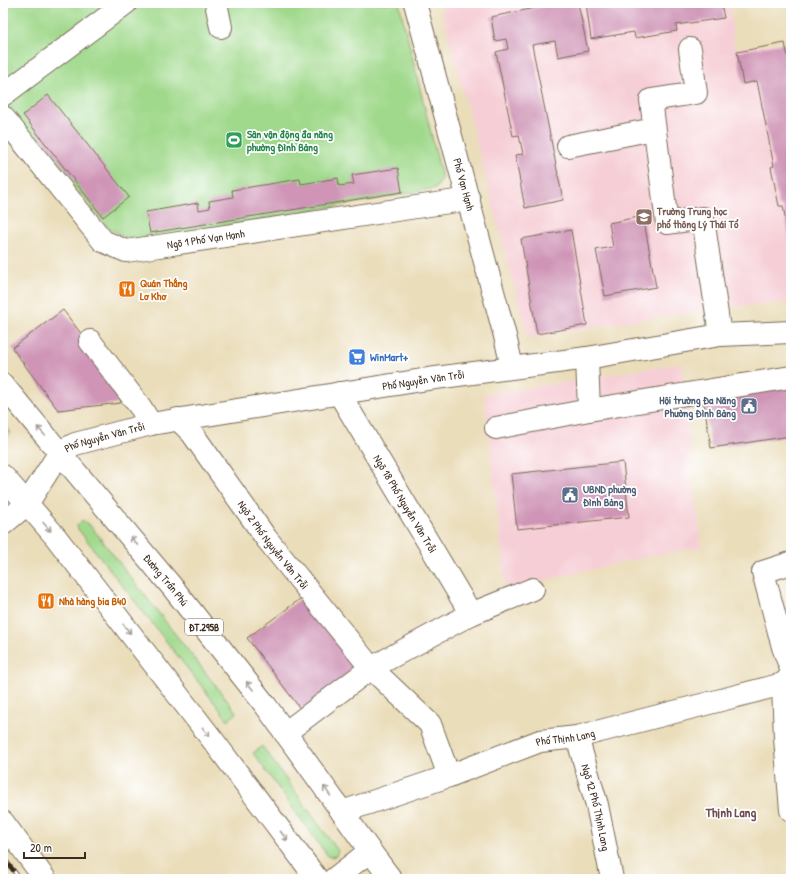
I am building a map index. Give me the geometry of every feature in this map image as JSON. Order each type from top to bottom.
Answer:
[{"type":"street","points":[[3,95],[126,3]]},
{"type":"street","points":[[216,3],[221,27]]},
{"type":"street","name":"Phố Vạn Hạnh","points":[[415,3],[505,336],[512,367]]},
{"type":"street","points":[[690,49],[696,93],[651,100],[654,129],[667,223],[703,218],[720,335]]},
{"type":"street","name":"Ngõ 1 Phố Vạn Hạnh","points":[[3,117],[103,241],[126,251],[468,199]]},
{"type":"street","points":[[568,146],[654,129]]},
{"type":"street","name":"Phố Nguyễn Văn Trỗi","points":[[60,452],[75,444],[151,424],[178,419],[512,367],[587,358],[720,335],[791,332]]},
{"type":"street","points":[[90,340],[141,408],[151,424]]},
{"type":"street","points":[[587,358],[589,410]]},
{"type":"street","points":[[496,428],[589,410],[791,377]]},
{"type":"street","name":"Đường Trần Phú","points":[[3,385],[173,588],[266,706],[391,879]]},
{"type":"street","name":"Ngõ 18 Phố Nguyễn Văn Trỗi","points":[[339,393],[471,614]]},
{"type":"street","name":"Ngõ 2 Phố Nguyễn Văn Trỗi","points":[[178,419],[192,433],[266,538],[371,668],[430,724],[449,776]]},
{"type":"street","points":[[3,524],[27,504],[60,452]]},
{"type":"street","points":[[3,476],[70,555],[215,743],[317,879]]},
{"type":"street","points":[[791,563],[763,572],[783,646],[788,677],[785,738],[791,810]]},
{"type":"street","points":[[285,733],[371,668],[471,614],[533,589]]},
{"type":"street","name":"Phố Thịnh Lang","points":[[342,812],[449,776],[540,741],[577,736],[788,677]]},
{"type":"street","name":"Ngõ 12 Phố Thịnh Lang","points":[[577,736],[597,805],[612,879]]},
{"type":"street","points":[[3,822],[44,879]]},
{"type":"street","points":[[334,879],[370,851]]},
{"type":"shaded area","name":"Trường Trung học phổ thông Lý Thái Tổ","points":[[440,3],[730,3],[734,48],[791,42],[791,302],[713,308],[528,338]]},
{"type":"shaded area","points":[[683,363],[691,464],[702,547],[650,556],[506,589],[484,395]]},
{"type":"green space","name":"Sân vận động đa năng phường Đình Bảng","points":[[3,3],[399,3],[442,178],[436,188],[141,241],[124,237],[108,227],[3,102]]},
{"type":"green space","points":[[3,423],[10,433],[6,438],[3,438]]},
{"type":"green space","points":[[83,521],[89,524],[237,713],[228,720],[78,529],[77,525]]},
{"type":"green space","points":[[262,746],[336,848],[338,851],[336,856],[330,857],[327,855],[253,753]]},
{"type":"building","points":[[560,3],[578,3],[588,51],[558,57],[555,41],[532,45],[563,200],[525,208],[515,155],[523,154],[519,135],[513,136],[496,52],[508,49],[506,39],[495,41],[491,17]]},
{"type":"building","points":[[586,3],[721,3],[724,18],[676,25],[677,31],[635,38],[634,32],[591,39]]},
{"type":"building","points":[[785,43],[791,73],[790,243],[783,206],[779,206],[771,167],[774,166],[757,81],[743,84],[737,52]]},
{"type":"building","points":[[48,95],[129,197],[103,217],[23,115]]},
{"type":"building","points":[[398,168],[402,192],[150,233],[146,212],[198,203],[199,210],[210,208],[209,201],[233,197],[232,190],[300,179],[301,184],[338,178],[339,186],[354,184],[352,175]]},
{"type":"building","points":[[643,216],[656,287],[605,296],[596,250],[613,247],[609,223]]},
{"type":"building","points":[[571,230],[587,325],[537,334],[521,239]]},
{"type":"building","points":[[63,310],[119,383],[121,403],[58,410],[12,348]]},
{"type":"building","points":[[791,384],[791,436],[711,448],[703,397]]},
{"type":"building","name":"UBND phường Đình Bảng","points":[[623,462],[629,517],[517,529],[511,474]]},
{"type":"building","points":[[307,594],[362,666],[302,711],[247,638]]},
{"type":"railway","points":[[3,857],[20,879]]},
{"type":"place","name":"Sân vận động đa năng phường Đình Bảng","points":[[234,140]]},
{"type":"place","name":"Trường Trung học phổ thông Lý Thái Tổ","points":[[644,217]]},
{"type":"place","name":"Quán Thắng Lơ Khơ","points":[[127,289]]},
{"type":"place","name":"WinMart+","points":[[357,357]]},
{"type":"place","name":"Hội trường Đa Năng Phường Đình Bảng","points":[[749,406]]},
{"type":"place","name":"UBND phường Đình Bảng","points":[[570,495]]},
{"type":"place","name":"Nhà hàng bia B40","points":[[46,601]]},
{"type":"district","name":"Thịnh Lang","points":[[731,812]]}]
